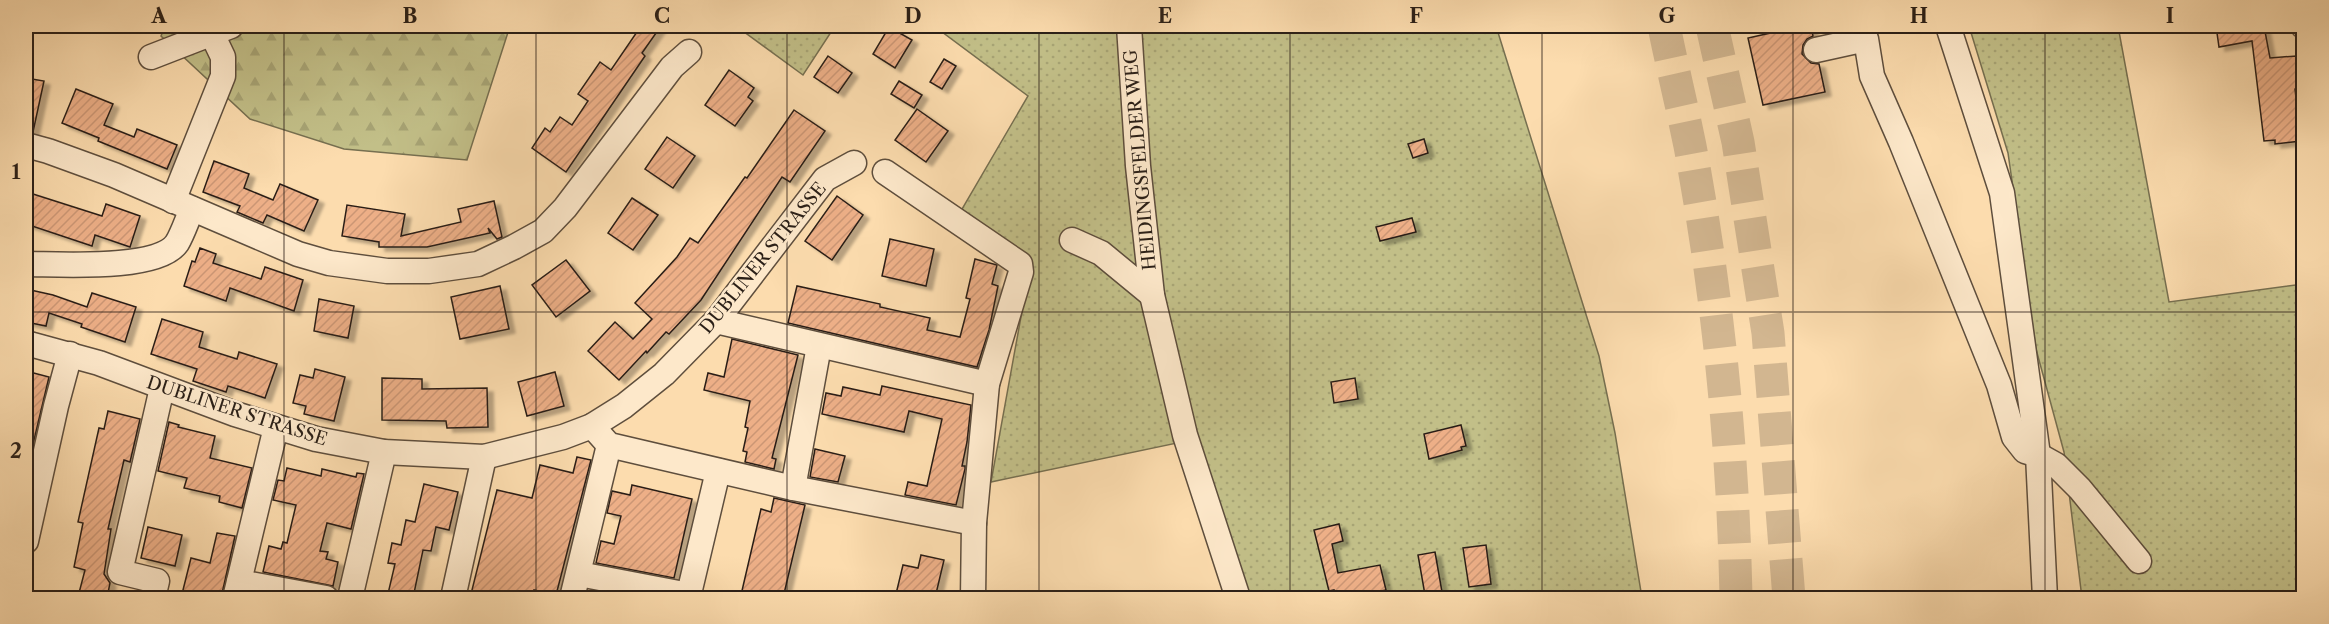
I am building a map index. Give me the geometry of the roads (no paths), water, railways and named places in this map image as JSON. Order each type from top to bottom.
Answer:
[{"type":"street","name":"HEIDINGSFELDER WEG","points":[[1129,26],[1138,166],[1152,295],[1185,435],[1238,598]]},
{"type":"street","points":[[1948,26],[2002,193],[2038,455],[2045,598]]},
{"type":"street","points":[[26,264],[103,265],[157,258],[176,244],[182,205],[223,76],[222,30],[151,57]]},
{"type":"street","points":[[1816,50],[1866,39],[1872,76],[2000,385],[2014,437],[2025,451],[2056,465],[2080,489],[2139,561]]},
{"type":"street","points":[[26,145],[114,175],[298,255],[329,263],[387,271],[429,272],[478,264],[543,231],[565,208],[672,67],[689,52]]},
{"type":"street","name":"DUBLINER STRASSE","points":[[26,344],[99,363],[276,428],[316,439],[384,452],[484,457],[536,445],[592,426],[624,406],[664,374],[716,321],[825,179],[854,163]]},
{"type":"street","points":[[885,172],[1020,264],[1021,272],[987,384],[974,524],[973,598]]},
{"type":"street","name":"HEIDINGSFELDER WEG","points":[[1072,240],[1101,254],[1152,295]]},
{"type":"street","points":[[716,321],[987,384]]},
{"type":"street","points":[[793,488],[819,346]]},
{"type":"street","points":[[26,541],[70,354]]},
{"type":"street","points":[[153,598],[158,581],[120,572],[162,388]]},
{"type":"street","points":[[592,426],[609,445],[793,488],[974,524]]},
{"type":"street","points":[[276,428],[237,590],[326,598]]},
{"type":"street","points":[[573,598],[609,445]]},
{"type":"street","points":[[350,598],[384,452]]},
{"type":"street","points":[[453,598],[484,457]]},
{"type":"street","points":[[579,574],[688,597],[718,471]]},
{"type":"tunnel","points":[[1664,26],[1690,146],[1709,258],[1728,428],[1736,598]]},
{"type":"tunnel","points":[[1712,26],[1738,142],[1768,333],[1789,598]]}]
